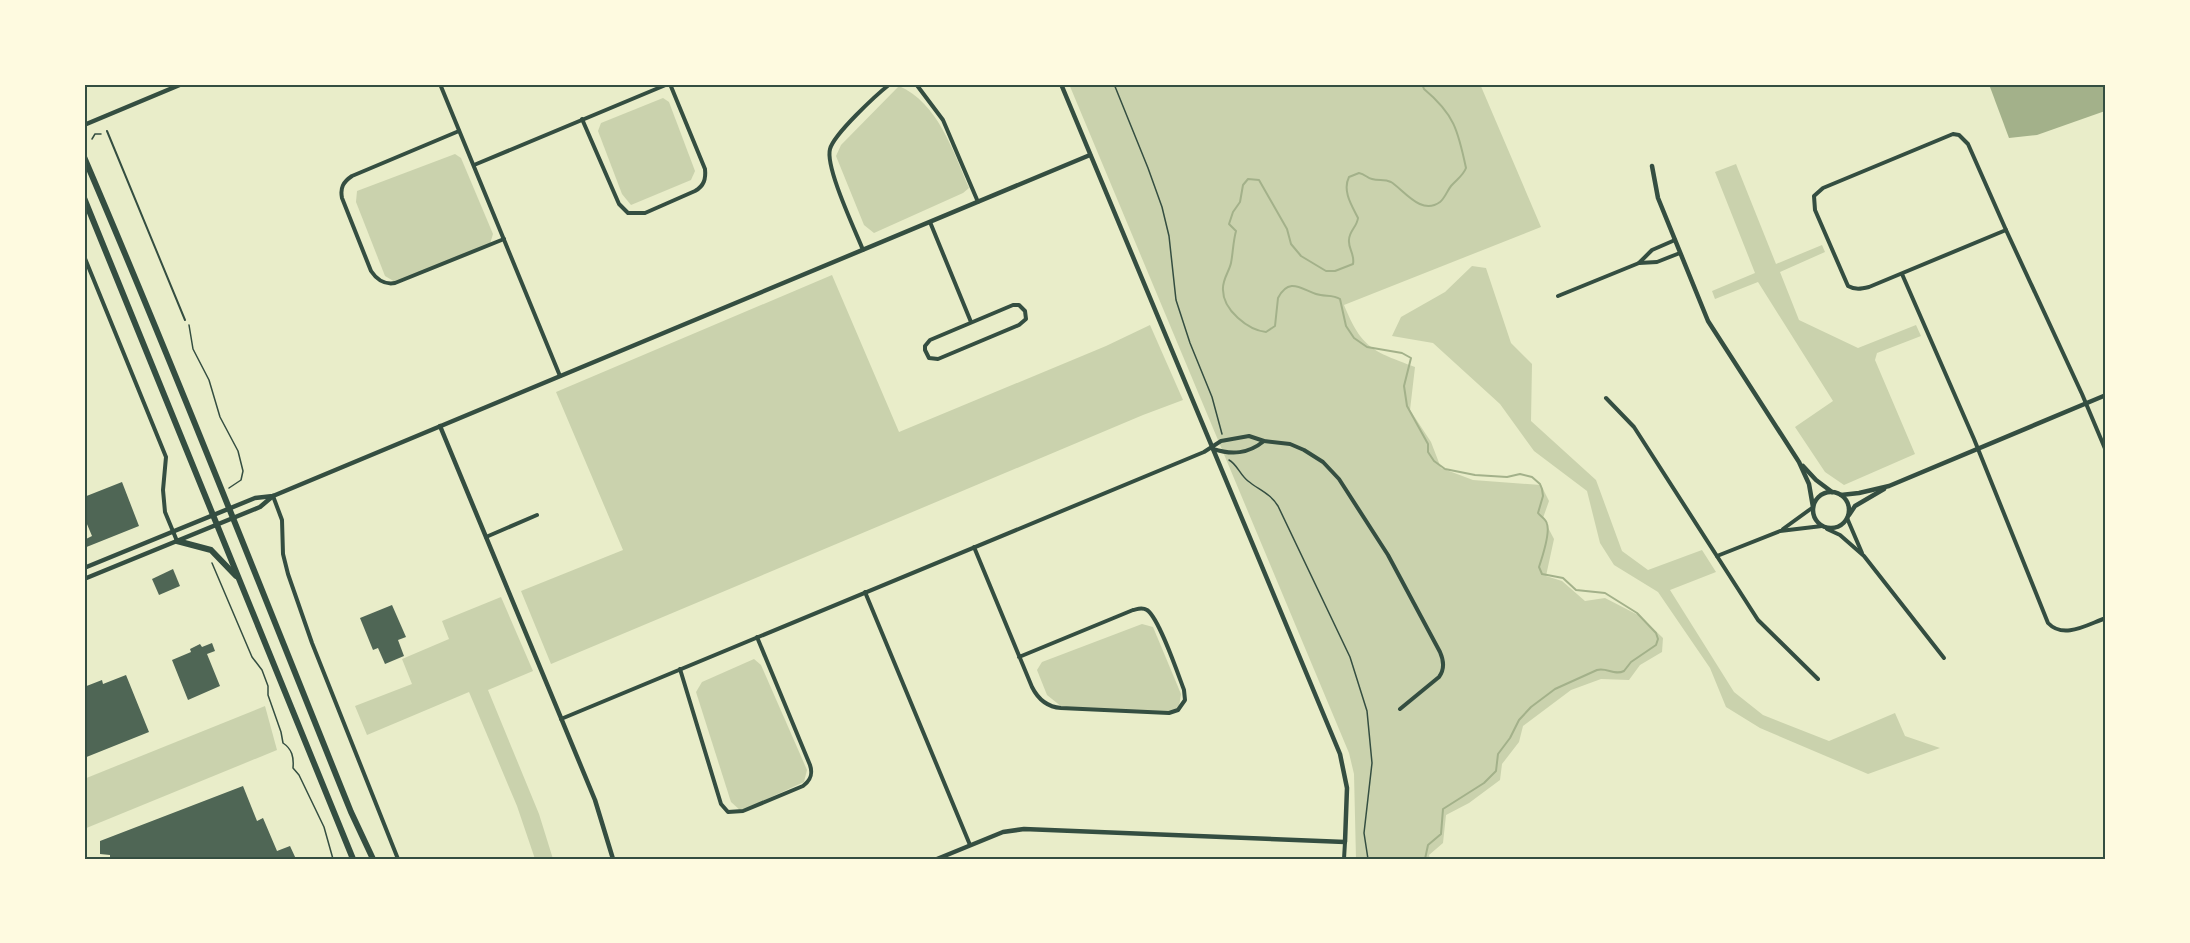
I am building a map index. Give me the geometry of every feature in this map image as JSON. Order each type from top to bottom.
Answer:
[{"type":"main road","points":[[84,157],[158,331],[351,812],[373,859]]},
{"type":"main road","points":[[84,198],[353,859]]},
{"type":"main road","points":[[177,541],[211,550],[240,580]]},
{"type":"street","points":[[84,124],[182,84]]},
{"type":"street","points":[[440,84],[560,376]]},
{"type":"street","points":[[474,165],[582,119],[669,84],[705,169],[705,180],[695,191],[645,213],[628,213],[619,204],[582,119]]},
{"type":"street","points":[[863,250],[831,167],[829,149],[840,133],[890,84]]},
{"type":"street","points":[[916,84],[943,120],[978,202]]},
{"type":"street","points":[[1061,84],[1340,754],[1347,788],[1344,859]]},
{"type":"street","points":[[459,131],[352,176],[344,182],[342,198],[372,271],[384,283],[395,284],[504,239]]},
{"type":"street","points":[[2006,230],[1902,274],[1860,290],[1853,289],[1844,280],[1813,203],[1814,196],[1823,188],[1946,136],[1959,135],[1968,144],[2106,451]]},
{"type":"street","points":[[84,568],[255,498],[273,495],[1090,156]]},
{"type":"street","points":[[1652,166],[1658,198],[1708,321],[1799,462],[1809,484],[1813,517],[1825,528],[1840,535],[1864,556],[1944,658]]},
{"type":"street","points":[[930,222],[971,322]]},
{"type":"street","points":[[1639,263],[1652,250],[1675,240]]},
{"type":"street","points":[[1558,296],[1639,263],[1657,262],[1680,253]]},
{"type":"street","points":[[84,256],[166,457],[167,469],[163,490],[165,512],[177,541]]},
{"type":"street","points":[[1902,274],[1978,449],[2048,623],[2060,631],[2068,631],[2106,618]]},
{"type":"street","points":[[1013,305],[1019,305],[1025,311],[1026,319],[1019,325],[938,359],[929,358],[925,350],[930,340],[971,322],[1013,305]]},
{"type":"street","points":[[1799,462],[1816,480],[1832,492],[1841,495],[1859,494],[1889,486],[2106,395]]},
{"type":"street","points":[[1606,398],[1634,427],[1758,620],[1818,679]]},
{"type":"street","points":[[440,426],[595,800],[613,859]]},
{"type":"street","points":[[561,719],[1213,448],[1221,441],[1249,436],[1264,441],[1290,444],[1323,462],[1339,479],[1391,561],[1440,652],[1443,663],[1441,673],[1400,709]]},
{"type":"street","points":[[1213,448],[1227,453],[1253,450],[1264,441]]},
{"type":"street","points":[[1780,531],[1840,526],[1855,506],[1889,486]]},
{"type":"street","points":[[1717,556],[1780,531],[1813,507],[1818,497],[1832,492]]},
{"type":"street","points":[[84,579],[260,507],[273,495]]},
{"type":"street","points":[[273,495],[282,520],[285,565],[312,643],[398,859]]},
{"type":"street","points":[[1841,495],[1847,503],[1848,517],[1864,556]]},
{"type":"street","points":[[486,537],[537,515]]},
{"type":"street","points":[[974,547],[1019,657],[1035,694],[1045,703],[1054,707],[1169,713],[1178,710],[1185,700],[1184,690],[1156,622],[1145,609],[1133,610],[1019,657]]},
{"type":"street","points":[[865,592],[970,845]]},
{"type":"street","points":[[680,669],[721,804],[728,812],[743,811],[803,786],[812,773],[757,637]]},
{"type":"street","points":[[937,859],[1003,832],[1024,829],[1345,842]]},
{"type":"lane","points":[[107,131],[184,320]]},
{"type":"path","points":[[1114,84],[1162,207],[1169,236],[1176,300],[1190,343],[1212,397],[1223,435]]},
{"type":"path","points":[[92,138],[95,134],[101,134]]},
{"type":"path","points":[[184,320],[190,327],[193,349],[209,380],[217,411],[235,445],[242,465],[241,480],[228,489]]},
{"type":"path","points":[[1230,461],[1247,480],[1266,492],[1278,506],[1356,674],[1367,711],[1371,754],[1371,781],[1364,833],[1368,859]]},
{"type":"path","points":[[209,559],[217,572],[252,657],[262,670],[283,743],[289,747],[294,760],[293,768],[299,775],[324,827],[333,859]]},
{"type":"shaded area","points":[[1069,84],[1480,84],[1541,227],[1344,305],[1350,320],[1370,347],[1415,367],[1410,410],[1431,442],[1441,468],[1473,480],[1541,485],[1549,501],[1543,518],[1554,539],[1546,576],[1562,581],[1585,601],[1605,598],[1640,616],[1663,638],[1662,652],[1640,665],[1629,680],[1601,679],[1571,690],[1523,726],[1519,742],[1502,764],[1500,780],[1469,803],[1446,815],[1443,843],[1429,855],[1430,859],[1356,859],[1354,774],[1349,753]]},
{"type":"shaded area","points":[[1991,84],[2102,84],[2106,92],[2105,111],[2037,135],[2009,138],[1990,87]]},
{"type":"shaded area","points":[[899,86],[913,94],[934,116],[950,144],[969,188],[963,193],[874,233],[864,225],[836,156],[841,145]]},
{"type":"shaded area","points":[[663,98],[669,102],[695,171],[691,180],[631,205],[622,194],[598,131],[601,123]]},
{"type":"shaded area","points":[[455,154],[461,158],[493,234],[490,244],[397,283],[385,276],[356,202],[357,191]]},
{"type":"shaded area","points":[[1736,164],[1776,264],[1822,245],[1825,252],[1780,272],[1799,320],[1858,348],[1916,325],[1921,336],[1877,353],[1875,360],[1915,454],[1844,485],[1825,472],[1795,427],[1833,401],[1758,282],[1715,299],[1712,291],[1755,273],[1715,172]]},
{"type":"shaded area","points":[[1472,266],[1486,268],[1511,343],[1532,364],[1531,421],[1596,480],[1622,551],[1648,570],[1702,550],[1716,572],[1670,590],[1734,692],[1763,715],[1829,741],[1895,713],[1905,736],[1940,748],[1868,774],[1760,728],[1726,707],[1710,668],[1658,592],[1614,565],[1600,543],[1587,491],[1534,451],[1500,404],[1433,343],[1392,336],[1401,317],[1445,292]]},
{"type":"shaded area","points":[[832,275],[899,432],[1106,346],[1150,325],[1183,400],[551,664],[521,591],[623,550],[556,392]]},
{"type":"shaded area","points":[[501,597],[533,671],[488,690],[539,814],[553,859],[535,859],[517,806],[469,692],[367,735],[355,706],[412,684],[402,659],[449,639],[442,621]]},
{"type":"shaded area","points":[[1142,624],[1153,627],[1181,694],[1179,707],[1172,712],[1062,707],[1047,695],[1037,670],[1042,662]]},
{"type":"shaded area","points":[[754,659],[761,665],[807,770],[804,782],[741,811],[731,802],[696,692],[702,682]]},
{"type":"shaded area","points":[[265,706],[277,750],[84,829],[84,779]]},
{"type":"building","points":[[122,482],[139,526],[84,548],[84,540],[92,536],[84,517],[84,497]]},
{"type":"building","points":[[173,569],[180,586],[159,595],[152,579]]},
{"type":"building","points":[[392,605],[406,637],[398,640],[404,656],[385,664],[378,648],[373,650],[360,618]]},
{"type":"building","points":[[212,643],[215,651],[207,654],[220,686],[188,700],[172,660],[191,652],[190,649],[200,644],[202,647]]},
{"type":"building","points":[[126,675],[149,732],[84,758],[84,687],[102,680],[103,684]]},
{"type":"building","points":[[243,786],[257,821],[263,818],[277,851],[290,846],[296,859],[110,859],[110,855],[100,854],[100,841]]},
{"type":"waterway","points":[[1422,84],[1453,124],[1466,168],[1442,200],[1426,206],[1413,200],[1391,182],[1372,179],[1359,173],[1349,177],[1347,193],[1358,218],[1349,240],[1353,264],[1335,271],[1326,271],[1301,256],[1291,244],[1287,229],[1259,180],[1248,179],[1243,185],[1240,202],[1229,224],[1236,231],[1231,263],[1223,286],[1227,305],[1244,323],[1266,332],[1275,326],[1278,298],[1286,288],[1296,286],[1316,294],[1340,299],[1346,326],[1354,338],[1367,347],[1402,353],[1411,358],[1404,386],[1407,406],[1428,444],[1428,452],[1434,461],[1445,469],[1475,475],[1507,477],[1520,474],[1532,477],[1542,489],[1543,496],[1538,513],[1546,521],[1548,528],[1539,567],[1542,574],[1563,578],[1576,590],[1605,593],[1637,613],[1656,633],[1658,639],[1656,645],[1631,662],[1624,671],[1617,673],[1597,670],[1555,689],[1531,707],[1519,720],[1510,738],[1498,754],[1496,771],[1484,783],[1443,809],[1441,834],[1428,845],[1425,859]]}]
